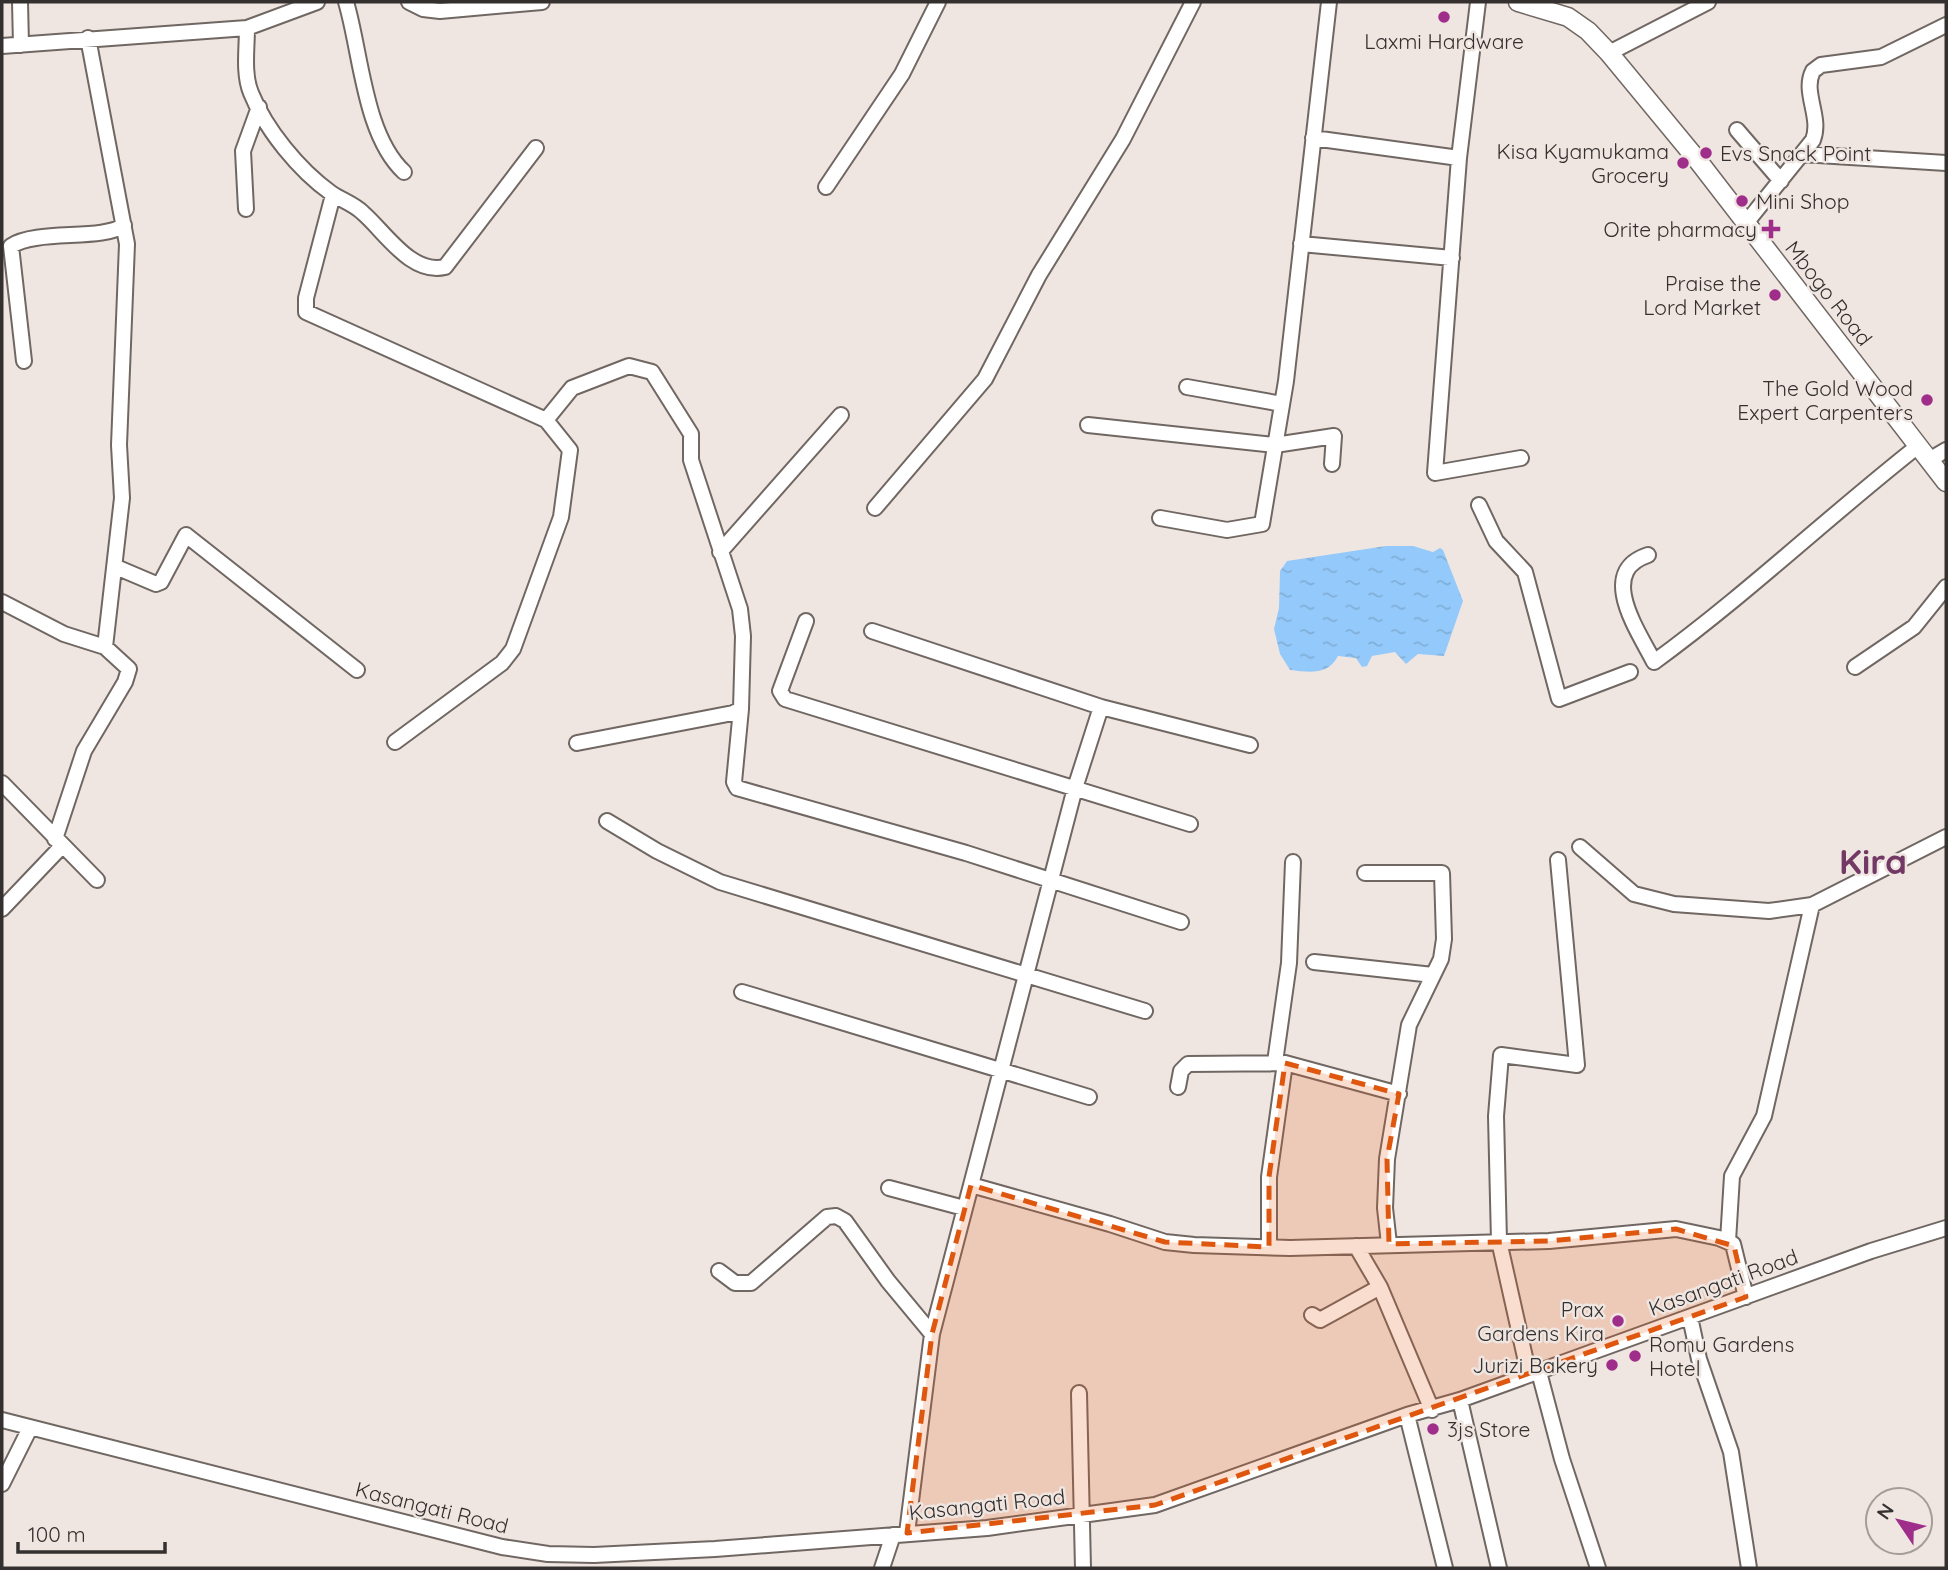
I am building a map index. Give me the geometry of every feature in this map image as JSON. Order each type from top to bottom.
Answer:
[{"type":"main road","name":"Mbogo Road","points":[[1518,2],[1569,18],[1588,31],[1609,53],[1746,223],[1946,482]]},
{"type":"street","points":[[20,2],[21,45]]},
{"type":"street","points":[[2,46],[247,28],[317,2]]},
{"type":"street","points":[[346,2],[369,102],[392,159],[404,172]]},
{"type":"street","points":[[409,2],[423,9],[440,10],[542,2]]},
{"type":"street","points":[[826,187],[902,74],[938,2]]},
{"type":"street","points":[[874,508],[985,379],[1039,275],[1123,139],[1194,2]]},
{"type":"street","points":[[1160,518],[1227,530],[1262,524],[1282,404],[1329,2]]},
{"type":"street","points":[[1478,2],[1459,158],[1435,473],[1521,458]]},
{"type":"street","points":[[1609,53],[1708,2]]},
{"type":"street","points":[[1746,223],[1815,134],[1809,82],[1816,67],[1881,57],[1946,25]]},
{"type":"street","points":[[247,28],[247,79],[259,107],[299,166],[333,195],[361,210],[407,257],[441,268],[452,260],[536,148]]},
{"type":"street","points":[[88,38],[124,225],[127,265],[119,445],[122,498],[106,647]]},
{"type":"street","points":[[246,209],[243,151],[259,107]]},
{"type":"street","points":[[1737,130],[1781,181]]},
{"type":"street","points":[[1313,138],[1459,158]]},
{"type":"street","points":[[1802,153],[1946,163]]},
{"type":"street","points":[[333,195],[306,298],[307,314],[546,420],[570,450],[563,503],[553,542],[513,649],[502,663],[395,742]]},
{"type":"street","points":[[24,361],[11,246],[80,232],[110,232],[124,225]]},
{"type":"street","points":[[1301,244],[1452,258]]},
{"type":"street","points":[[546,420],[572,388],[628,366],[652,372],[691,434],[691,460],[740,609],[743,636],[741,709],[734,782],[739,789],[966,853],[1181,922]]},
{"type":"street","points":[[1187,387],[1282,404]]},
{"type":"street","points":[[720,552],[841,415]]},
{"type":"street","points":[[1088,425],[1275,445],[1334,436],[1332,464]]},
{"type":"street","points":[[1648,555],[1637,559],[1629,567],[1622,590],[1624,602],[1654,662],[1704,625],[1861,490],[1924,453],[1946,450]]},
{"type":"street","points":[[1479,505],[1496,541],[1525,572],[1559,699],[1630,672]]},
{"type":"street","points":[[116,567],[156,584],[161,582],[186,535],[356,670]]},
{"type":"street","points":[[1855,667],[1914,627],[1946,587]]},
{"type":"street","points":[[2,602],[64,634],[106,647],[127,665],[128,674],[84,751],[59,843],[2,909]]},
{"type":"street","points":[[806,621],[780,691],[785,699],[1190,824]]},
{"type":"street","points":[[872,631],[1101,707],[1250,746]]},
{"type":"street","points":[[881,1568],[900,1534],[932,1334],[1075,788],[1101,707]]},
{"type":"street","points":[[578,743],[733,713],[741,709]]},
{"type":"street","points":[[2,783],[97,880]]},
{"type":"street","points":[[607,821],[690,869],[720,882],[1145,1011]]},
{"type":"street","points":[[1580,847],[1634,894],[1674,904],[1769,911],[1812,905],[1946,837]]},
{"type":"street","points":[[1558,860],[1577,1065],[1501,1055],[1496,1116],[1499,1241],[1534,1374],[1598,1568]]},
{"type":"street","points":[[1269,1247],[1269,1177],[1289,963],[1293,862]]},
{"type":"street","points":[[1365,873],[1442,873],[1444,939],[1441,959],[1409,1025],[1387,1159],[1385,1208],[1389,1244]]},
{"type":"street","points":[[1728,1241],[1732,1176],[1764,1116],[1812,905]]},
{"type":"street","points":[[1314,962],[1433,975]]},
{"type":"street","points":[[742,992],[1002,1071],[1025,1075],[1089,1097]]},
{"type":"street","points":[[1178,1087],[1181,1072],[1188,1064],[1280,1063],[1399,1094]]},
{"type":"street","points":[[971,1185],[1110,1223],[1165,1242],[1269,1247],[1356,1246],[1549,1241],[1676,1229],[1728,1241],[1734,1246],[1746,1297]]},
{"type":"street","points":[[889,1188],[964,1208]]},
{"type":"street","points":[[719,1271],[735,1283],[751,1283],[827,1217],[836,1216],[845,1221],[888,1282],[932,1334]]},
{"type":"street","name":"Kasangati Road","points":[[2,1420],[502,1547],[548,1554],[715,1549],[988,1528],[1155,1505],[1407,1415],[1432,1410],[1534,1374],[1871,1251],[1946,1228]]},
{"type":"street","points":[[1356,1246],[1380,1287],[1432,1410]]},
{"type":"street","points":[[1312,1315],[1320,1321],[1380,1287]]},
{"type":"street","points":[[1690,1317],[1699,1359],[1731,1452],[1749,1568]]},
{"type":"street","points":[[1079,1393],[1083,1568]]},
{"type":"street","points":[[1460,1400],[1499,1568]]},
{"type":"street","points":[[1407,1415],[1445,1568]]},
{"type":"street","points":[[2,1483],[30,1428]]},
{"type":"highlighted area","points":[[1285,1063],[1399,1094],[1387,1159],[1389,1244],[1549,1241],[1676,1229],[1734,1246],[1746,1297],[1155,1505],[907,1533],[932,1334],[971,1185],[1165,1242],[1269,1247],[1269,1177]]},
{"type":"water","points":[[1386,546],[1413,546],[1433,552],[1440,548],[1443,550],[1463,601],[1444,656],[1418,654],[1406,664],[1395,652],[1372,656],[1367,666],[1362,667],[1356,658],[1338,656],[1323,670],[1290,670],[1280,654],[1274,629],[1279,608],[1280,571],[1287,561]]},
{"type":"place","name":"Laxmi Hardware","points":[[1444,17]]},
{"type":"place","name":"Evs Snack Point","points":[[1706,153]]},
{"type":"place","name":"Kisa Kyamukama Grocery","points":[[1683,163]]},
{"type":"place","name":"Mini Shop","points":[[1742,201]]},
{"type":"place","name":"Orite pharmacy","points":[[1771,229]]},
{"type":"place","name":"Praise the Lord Market","points":[[1775,295]]},
{"type":"place","name":"The Gold Wood Expert Carpenters","points":[[1927,400]]},
{"type":"place","name":"Prax Gardens Kira","points":[[1618,1321]]},
{"type":"place","name":"Romu Gardens Hotel","points":[[1635,1356]]},
{"type":"place","name":"Jurizi Bakery","points":[[1612,1365]]},
{"type":"place","name":"3js Store","points":[[1433,1429]]},
{"type":"district","name":"Kira","points":[[1873,861]]}]
